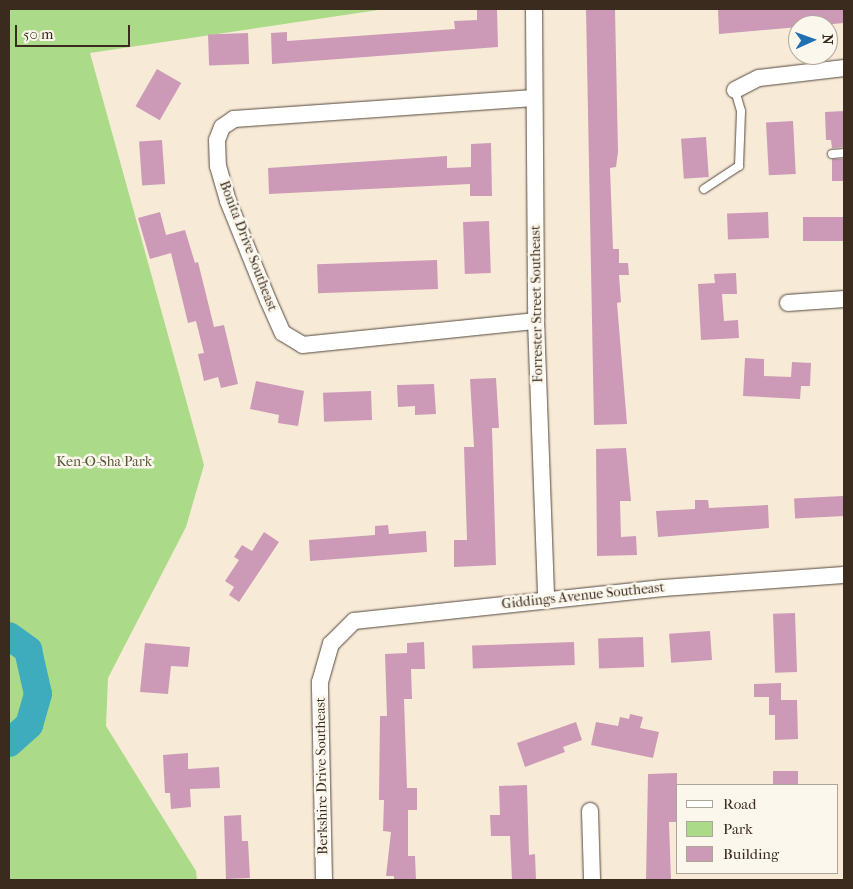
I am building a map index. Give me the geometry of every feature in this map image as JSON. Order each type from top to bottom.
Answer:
[{"type":"street","name":"Forrester Street Southeast","points":[[534,9],[536,321],[546,599]]},
{"type":"street","points":[[735,90],[759,78],[844,68]]},
{"type":"street","name":"Bonita Drive Southeast","points":[[534,98],[234,119],[222,127],[217,140],[218,166],[228,201],[268,300],[283,332],[303,345],[536,321]]},
{"type":"street","points":[[788,303],[844,299]]},
{"type":"street","name":"Giddings Avenue Southeast","points":[[331,644],[354,621],[546,599],[844,575]]},
{"type":"street","name":"Berkshire Drive Southeast","points":[[324,880],[319,716],[320,682],[331,644]]},
{"type":"street","points":[[590,812],[592,880]]},
{"type":"lane","points":[[704,189],[739,166],[741,111],[735,90]]},
{"type":"lane","points":[[832,154],[844,153]]},
{"type":"green space","name":"Ken-O-Sha Park","points":[[9,9],[385,9],[90,53],[204,465],[186,527],[108,678],[106,726],[196,871],[197,880],[9,880]]},
{"type":"building","points":[[477,9],[497,9],[498,47],[272,64],[271,33],[287,32],[287,41],[455,29],[454,21],[477,20]]},
{"type":"building","points":[[586,9],[615,9],[618,152],[616,167],[610,168],[613,249],[619,249],[619,263],[628,263],[629,275],[619,275],[621,302],[617,303],[627,424],[594,425]]},
{"type":"building","points":[[718,9],[844,9],[844,23],[838,24],[838,15],[788,15],[788,28],[719,34]]},
{"type":"building","points":[[248,33],[249,64],[209,65],[208,34]]},
{"type":"building","points":[[157,69],[181,83],[160,120],[136,106]]},
{"type":"building","points":[[844,111],[844,147],[832,148],[831,140],[826,140],[825,112]]},
{"type":"building","points":[[793,121],[796,174],[769,175],[766,122]]},
{"type":"building","points":[[706,137],[709,177],[684,179],[681,139]]},
{"type":"building","points":[[162,140],[165,184],[142,185],[139,142]]},
{"type":"building","points":[[491,143],[492,196],[470,196],[470,184],[269,194],[268,168],[447,156],[447,168],[471,167],[471,144]]},
{"type":"building","points":[[832,159],[844,159],[844,181],[832,181]]},
{"type":"building","points":[[160,212],[166,235],[185,230],[195,263],[198,262],[214,327],[224,325],[238,384],[221,388],[218,377],[204,381],[198,354],[204,353],[196,321],[188,323],[171,253],[150,259],[138,218]]},
{"type":"building","points":[[768,212],[769,238],[728,239],[727,213]]},
{"type":"building","points":[[803,217],[844,217],[844,241],[803,241]]},
{"type":"building","points":[[489,221],[491,273],[465,274],[463,222]]},
{"type":"building","points":[[437,260],[438,289],[318,293],[317,264]]},
{"type":"building","points":[[736,273],[737,294],[722,294],[724,321],[738,320],[739,338],[701,340],[698,284],[715,283],[714,274]]},
{"type":"building","points":[[745,358],[764,359],[764,376],[791,377],[792,362],[811,363],[810,386],[801,386],[800,399],[743,396]]},
{"type":"building","points":[[496,378],[499,428],[492,428],[496,565],[454,567],[454,540],[467,540],[464,447],[474,447],[470,379]]},
{"type":"building","points":[[256,381],[304,391],[298,426],[278,423],[279,415],[250,409]]},
{"type":"building","points":[[434,384],[436,414],[415,415],[415,406],[398,407],[397,385]]},
{"type":"building","points":[[371,391],[372,420],[324,422],[323,393]]},
{"type":"building","points":[[626,448],[631,501],[620,501],[621,537],[636,536],[637,555],[597,556],[596,449]]},
{"type":"building","points":[[843,496],[844,516],[795,519],[794,499]]},
{"type":"building","points":[[695,500],[708,500],[709,508],[768,505],[769,528],[658,537],[656,511],[695,509]]},
{"type":"building","points":[[388,525],[389,534],[426,531],[427,552],[310,561],[309,540],[375,535],[375,526]]},
{"type":"building","points":[[264,532],[279,542],[239,602],[229,595],[234,587],[225,581],[239,560],[234,557],[242,545],[252,551]]},
{"type":"building","points":[[795,613],[797,672],[775,673],[773,614]]},
{"type":"building","points":[[710,631],[712,660],[671,663],[669,634]]},
{"type":"building","points":[[643,637],[644,667],[599,669],[598,639]]},
{"type":"building","points":[[424,642],[425,669],[411,669],[412,699],[404,699],[407,788],[417,788],[417,810],[408,810],[408,856],[415,856],[416,880],[394,880],[394,876],[386,876],[391,832],[383,831],[384,800],[379,800],[380,716],[387,716],[385,654],[407,653],[407,643]]},
{"type":"building","points":[[574,642],[575,665],[473,669],[472,646]]},
{"type":"building","points":[[145,643],[190,647],[188,667],[171,666],[168,694],[140,692]]},
{"type":"building","points":[[781,683],[781,700],[797,700],[798,739],[775,740],[775,715],[769,715],[769,697],[754,697],[754,684]]},
{"type":"building","points":[[630,714],[643,717],[640,728],[659,732],[653,758],[591,745],[596,722],[618,726],[620,717],[629,719]]},
{"type":"building","points":[[576,722],[582,740],[563,747],[565,752],[525,767],[517,743]]},
{"type":"building","points":[[188,753],[188,769],[219,767],[220,788],[190,789],[191,807],[171,809],[170,793],[165,793],[163,755]]},
{"type":"building","points":[[773,771],[798,771],[798,784],[773,784]]},
{"type":"building","points":[[677,773],[676,822],[669,822],[671,880],[646,880],[648,774]]},
{"type":"building","points":[[527,785],[529,855],[535,854],[536,880],[512,880],[510,836],[491,836],[490,815],[500,815],[499,786]]},
{"type":"building","points":[[241,815],[242,841],[248,841],[250,878],[226,879],[224,816]]},
{"type":"waterway","points":[[9,636],[28,650],[38,694],[29,725],[9,743]]}]
